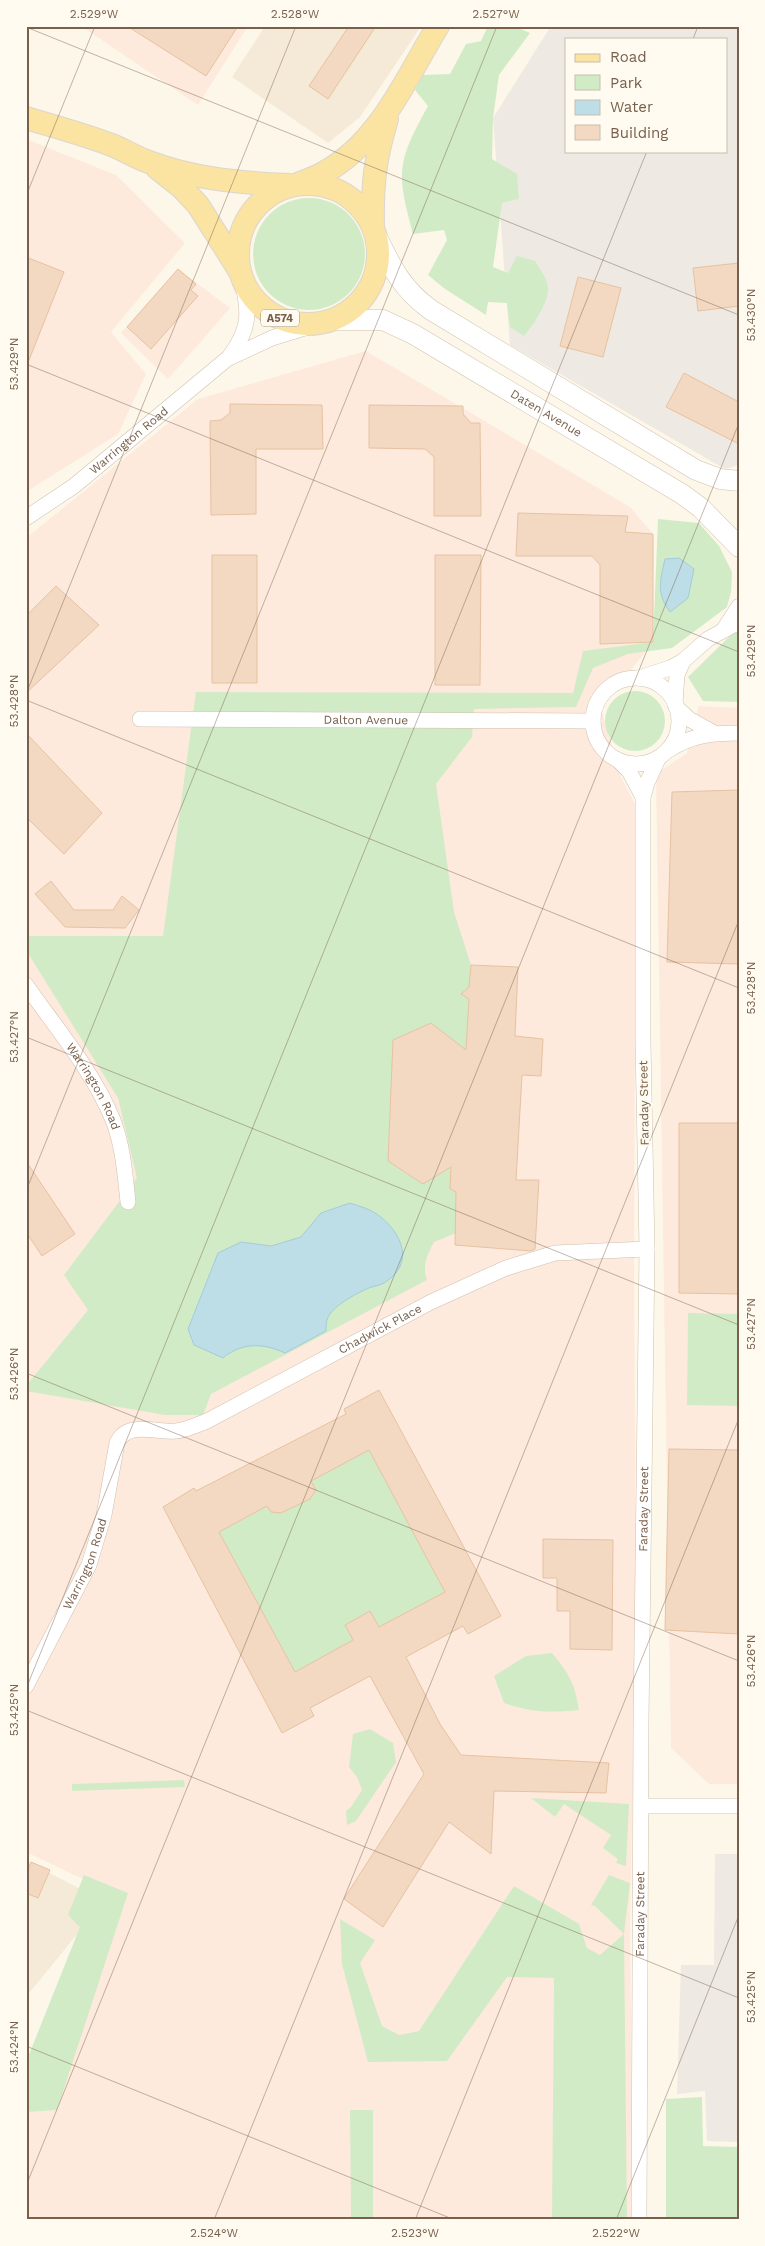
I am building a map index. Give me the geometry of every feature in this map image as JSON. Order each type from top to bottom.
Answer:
[{"type":"main road","name":"A574","points":[[241,275],[238,255],[242,232],[253,210],[270,194],[325,173],[361,144],[390,108],[438,26]]},
{"type":"main road","name":"A574","points":[[150,163],[181,187],[198,205],[256,300],[268,312],[284,320],[300,324],[329,321],[345,314],[362,299],[374,280],[379,258],[375,232],[373,180],[375,163],[390,108]]},
{"type":"main road","name":"A574","points":[[26,118],[114,146],[150,163],[209,178],[246,183],[316,184],[336,189],[355,201],[368,217],[375,232]]},
{"type":"street","points":[[375,232],[392,269],[403,286],[431,310],[696,470],[720,479],[739,481]]},
{"type":"street","name":"Warrington Road","points":[[26,518],[74,486],[227,359],[240,342],[247,327],[248,305],[241,275]]},
{"type":"street","name":"Daten Avenue","points":[[329,321],[383,320],[413,334],[682,494],[701,508],[739,547]]},
{"type":"street","name":"Warrington Road","points":[[227,359],[272,338],[329,321]]},
{"type":"street","points":[[723,630],[739,606]]},
{"type":"street","points":[[644,797],[629,771],[608,754],[594,734],[593,721],[596,704],[606,690],[626,679],[653,675],[683,660],[708,639],[739,622]]},
{"type":"street","points":[[662,755],[672,743],[677,732],[679,720],[676,706],[677,675],[683,660]]},
{"type":"street","points":[[638,678],[650,680],[660,686],[689,719],[714,733]]},
{"type":"street","name":"Dalton Avenue","points":[[140,719],[593,721]]},
{"type":"street","points":[[619,761],[640,764],[662,755],[681,742],[697,736],[714,733],[739,733]]},
{"type":"street","name":"Faraday Street","points":[[639,2220],[641,1703],[647,1249],[643,1043],[644,797],[647,783],[662,755]]},
{"type":"street","name":"Warrington Road","points":[[26,985],[88,1074],[113,1120],[122,1152],[128,1202]]},
{"type":"street","name":"Chadwick Place","points":[[123,1434],[137,1429],[177,1431],[207,1422],[432,1302],[506,1268],[555,1253],[647,1249]]},
{"type":"street","name":"Warrington Road","points":[[26,1686],[89,1565],[104,1515],[117,1443],[123,1434]]},
{"type":"street","points":[[642,1806],[739,1806]]},
{"type":"shaded area","points":[[81,26],[248,26],[198,105]]},
{"type":"shaded area","points":[[265,26],[419,26],[418,31],[360,117],[328,143],[232,77]]},
{"type":"shaded area","points":[[551,26],[739,26],[739,465],[725,469],[510,345],[493,118]]},
{"type":"shaded area","points":[[26,139],[116,175],[185,243],[111,332],[146,374],[118,434],[26,492]]},
{"type":"shaded area","points":[[178,269],[230,308],[168,379],[121,333]]},
{"type":"shaded area","points":[[366,351],[630,507],[653,534],[653,642],[601,708],[620,775],[636,806],[634,1260],[636,1630],[630,1922],[633,2220],[26,2220],[26,2097],[123,1898],[26,1852],[26,538],[198,399]]},
{"type":"shaded area","points":[[699,706],[739,708],[739,1784],[709,1784],[671,1748],[656,774],[687,753]]},
{"type":"shaded area","points":[[715,1854],[739,1854],[739,2142],[707,2141],[705,2091],[677,2094],[681,1965],[714,1965]]},
{"type":"shaded area","points":[[26,1861],[104,1901],[26,1997]]},
{"type":"green space","points":[[485,26],[514,26],[530,33],[499,75],[493,118],[492,159],[517,174],[519,199],[502,203],[493,267],[508,273],[517,256],[535,261],[544,275],[548,286],[543,308],[524,336],[510,327],[507,303],[488,302],[486,315],[445,289],[428,275],[447,240],[444,230],[413,234],[407,213],[402,181],[405,155],[428,106],[415,90],[423,75],[450,74],[466,44],[481,41],[486,30]]},
{"type":"green space","points":[[309,198],[330,203],[348,215],[360,233],[365,254],[360,275],[348,293],[330,305],[309,310],[288,305],[270,293],[258,275],[253,254],[258,233],[270,215],[288,203]]},
{"type":"green space","points":[[658,519],[699,523],[719,546],[732,572],[731,592],[727,607],[672,648],[628,654],[593,668],[576,707],[474,709],[472,737],[436,784],[454,912],[471,965],[470,986],[461,994],[469,999],[466,1050],[431,1023],[393,1040],[388,1161],[423,1184],[451,1167],[450,1189],[456,1192],[456,1233],[434,1242],[426,1261],[427,1280],[211,1394],[203,1415],[165,1415],[26,1391],[26,1386],[88,1310],[64,1275],[137,1178],[118,1098],[26,950],[26,936],[163,936],[196,692],[573,693],[583,651],[653,642]]},
{"type":"green space","points":[[739,627],[739,702],[703,701],[688,677]]},
{"type":"green space","points":[[635,691],[651,696],[656,700],[660,705],[665,721],[660,737],[656,742],[651,746],[635,751],[619,746],[614,742],[610,737],[605,721],[610,705],[614,700],[619,696]]},
{"type":"green space","points":[[688,1313],[739,1314],[739,1406],[687,1405]]},
{"type":"green space","points":[[369,1450],[445,1592],[364,1635],[370,1611],[345,1625],[351,1636],[357,1633],[359,1637],[295,1672],[219,1532],[267,1506],[271,1512],[277,1512],[296,1506],[316,1490],[311,1481]]},
{"type":"green space","points":[[552,1653],[570,1679],[579,1710],[541,1711],[524,1709],[504,1703],[494,1676],[526,1656]]},
{"type":"green space","points":[[370,1729],[393,1743],[396,1762],[356,1821],[347,1825],[346,1811],[351,1807],[362,1790],[357,1777],[349,1767],[353,1734]]},
{"type":"green space","points":[[184,1780],[185,1787],[72,1791],[72,1784]]},
{"type":"green space","points":[[531,1798],[629,1804],[626,1866],[616,1863],[618,1859],[603,1848],[611,1835],[564,1804],[555,1817]]},
{"type":"green space","points":[[84,1875],[128,1893],[57,2110],[26,2112],[26,2062],[80,1927],[68,1915]]},
{"type":"green space","points":[[609,1875],[630,1883],[624,1934],[595,1906],[591,1905]]},
{"type":"green space","points":[[514,1886],[579,1924],[587,1948],[600,1955],[624,1934],[627,2220],[552,2220],[554,1978],[507,1977],[447,2061],[368,2062],[342,1964],[340,1919],[375,1940],[360,1963],[382,2026],[399,2035],[419,2031]]},
{"type":"green space","points":[[702,2097],[703,2146],[739,2147],[739,2220],[666,2220],[666,2099]]},
{"type":"green space","points":[[350,2110],[373,2110],[373,2220],[351,2220]]},
{"type":"water","points":[[679,558],[694,569],[688,598],[670,612],[661,593],[662,574],[665,559]]},
{"type":"water","points":[[350,1203],[375,1213],[392,1228],[398,1237],[403,1257],[394,1275],[384,1283],[364,1290],[338,1305],[329,1315],[326,1331],[285,1353],[269,1347],[253,1346],[238,1349],[223,1358],[194,1345],[188,1329],[218,1253],[241,1242],[271,1246],[301,1237],[321,1213]]},
{"type":"building","points":[[127,26],[238,26],[206,76]]},
{"type":"building","points":[[349,26],[376,26],[328,99],[309,86]]},
{"type":"building","points":[[26,257],[64,272],[27,365],[26,365]]},
{"type":"building","points":[[739,263],[739,306],[698,311],[693,268]]},
{"type":"building","points":[[178,269],[196,284],[191,290],[198,296],[151,349],[127,327]]},
{"type":"building","points":[[578,277],[621,288],[603,357],[560,346]]},
{"type":"building","points":[[684,373],[739,402],[739,444],[666,407]]},
{"type":"building","points":[[230,404],[322,405],[323,449],[256,449],[256,514],[211,515],[210,421],[221,420],[230,413]]},
{"type":"building","points":[[369,405],[463,406],[463,414],[471,423],[480,423],[481,516],[434,516],[434,457],[425,449],[369,448]]},
{"type":"building","points":[[518,513],[628,516],[625,532],[653,534],[653,642],[600,644],[600,565],[592,556],[516,556]]},
{"type":"building","points":[[212,555],[257,555],[257,683],[212,683]]},
{"type":"building","points":[[435,555],[481,555],[480,685],[435,685]]},
{"type":"building","points":[[56,586],[99,625],[26,693],[26,616]]},
{"type":"building","points":[[26,733],[102,813],[64,854],[26,817]]},
{"type":"building","points":[[739,790],[739,964],[667,962],[672,792]]},
{"type":"building","points":[[51,881],[74,910],[113,910],[122,896],[139,910],[125,928],[65,927],[35,894]]},
{"type":"building","points":[[471,965],[518,967],[515,1036],[543,1039],[541,1076],[522,1075],[516,1180],[539,1180],[535,1249],[531,1251],[455,1245],[456,1192],[450,1189],[451,1167],[423,1184],[388,1161],[393,1040],[431,1023],[466,1050],[469,999],[461,994],[469,987]]},
{"type":"building","points":[[679,1123],[739,1123],[739,1294],[679,1293]]},
{"type":"building","points":[[26,1161],[75,1234],[42,1256],[26,1232]]},
{"type":"building","points":[[379,1390],[501,1616],[468,1634],[463,1626],[406,1657],[440,1724],[461,1755],[609,1763],[606,1793],[494,1791],[491,1854],[449,1822],[383,1927],[344,1899],[424,1774],[370,1676],[310,1708],[314,1716],[282,1733],[163,1507],[194,1488],[196,1491],[346,1414],[344,1409]],"holes":[[[369,1450],[445,1592],[379,1627],[370,1611],[345,1625],[353,1640],[295,1672],[219,1532],[267,1506],[271,1512],[281,1513],[310,1499],[316,1490],[311,1481]]]},
{"type":"building","points":[[669,1449],[739,1450],[739,1634],[665,1630]]},
{"type":"building","points":[[543,1539],[613,1540],[612,1650],[570,1649],[570,1611],[557,1611],[557,1578],[543,1578]]},
{"type":"building","points":[[31,1862],[50,1870],[38,1898],[26,1893],[26,1874]]}]
